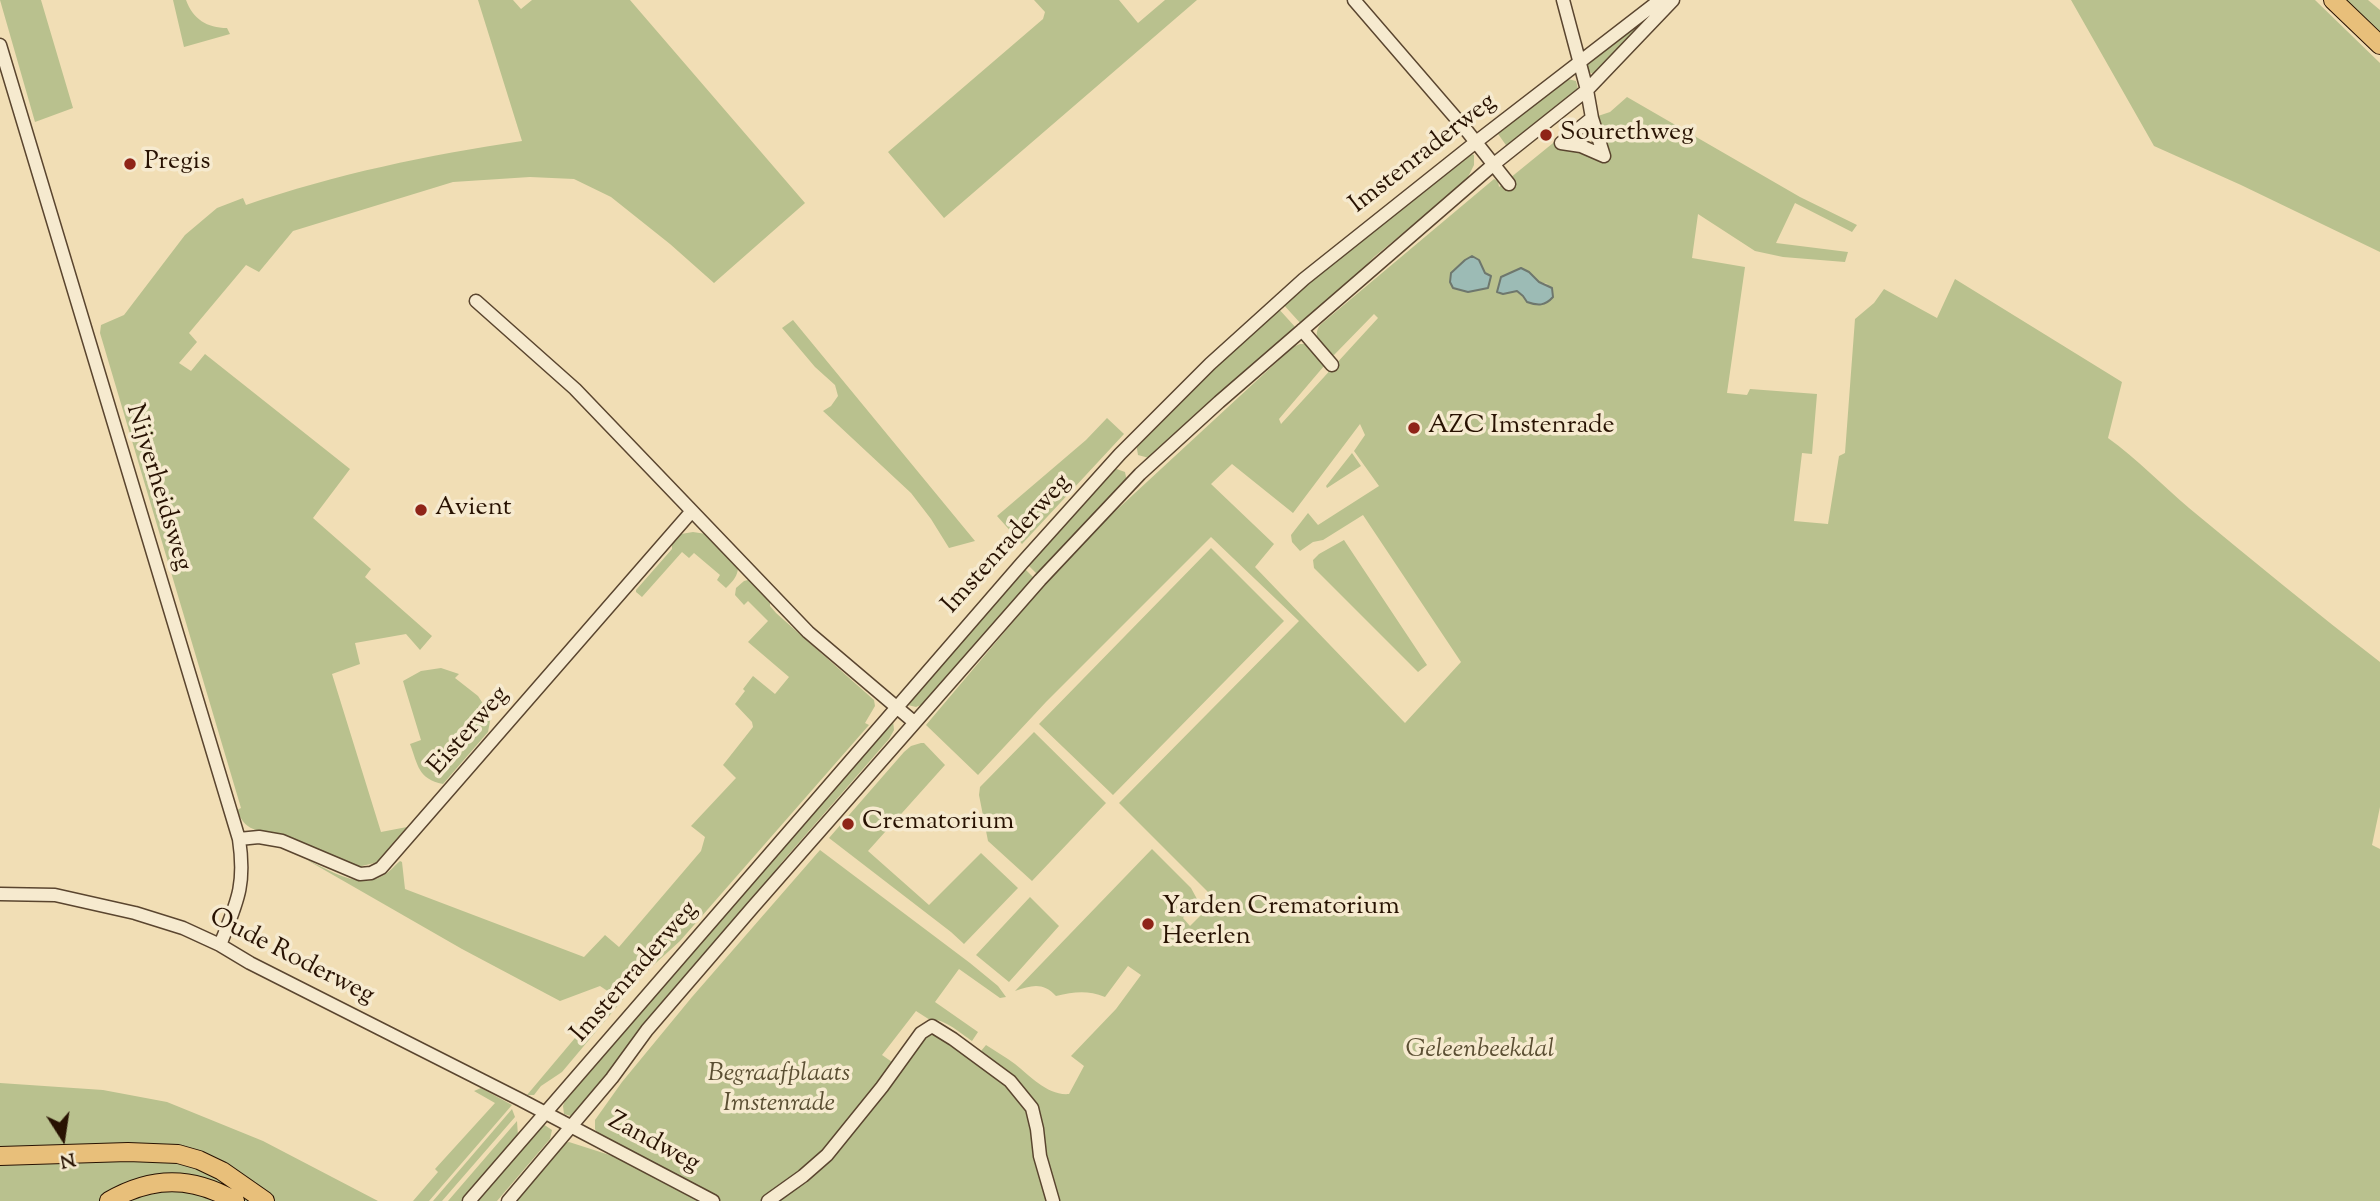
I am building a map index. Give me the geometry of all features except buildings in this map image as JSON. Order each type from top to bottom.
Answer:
[{"type":"highway","points":[[2333,0],[2380,46]]},
{"type":"highway","points":[[0,1156],[128,1152],[178,1154],[222,1171],[265,1201]]},
{"type":"highway","points":[[109,1201],[142,1185],[169,1182],[208,1188],[235,1201]]},
{"type":"street","points":[[1354,0],[1509,184]]},
{"type":"street","points":[[1563,0],[1592,118]]},
{"type":"street","name":"Imstenraderweg","points":[[469,1201],[1022,563],[1111,464],[1210,364],[1304,279],[1660,0]]},
{"type":"street","name":"Imstenraderweg","points":[[508,1201],[612,1078],[647,1030],[914,722],[1040,580],[1140,474],[1494,164],[1587,90],[1673,0]]},
{"type":"street","name":"Nijverheidsweg","points":[[0,45],[239,839],[242,883],[220,945]]},
{"type":"street","points":[[476,301],[575,389],[808,632],[914,722]]},
{"type":"street","points":[[1302,330],[1332,365]]},
{"type":"street","name":"Eisterweg","points":[[239,839],[259,836],[282,841],[360,874],[381,868],[692,511]]},
{"type":"street","name":"Oude Roderweg","points":[[0,894],[55,895],[135,913],[183,928],[571,1127]]},
{"type":"street","points":[[768,1201],[827,1155],[882,1087],[921,1032],[932,1026],[1010,1081],[1031,1108],[1040,1156],[1053,1201]]},
{"type":"street","name":"Zandweg","points":[[571,1127],[713,1201]]},
{"type":"green space","points":[[0,0],[41,0],[73,108],[35,122]]},
{"type":"green space","points":[[173,0],[186,0],[202,21],[227,28],[230,34],[184,47]]},
{"type":"green space","points":[[478,0],[513,0],[521,9],[532,0],[630,0],[805,203],[714,283],[611,197],[574,179],[530,177],[453,182],[293,231],[259,272],[246,265],[189,333],[197,342],[179,363],[191,371],[205,354],[350,469],[313,518],[371,569],[365,577],[432,636],[420,650],[406,634],[355,643],[360,664],[332,674],[381,832],[407,827],[382,861],[358,867],[272,832],[255,830],[239,816],[237,810],[241,808],[100,333],[101,325],[124,315],[185,235],[217,208],[243,198],[246,205],[382,167],[522,141]]},
{"type":"green space","points":[[1034,0],[1119,0],[1138,23],[1165,0],[1197,0],[944,218],[888,152],[1043,19],[1045,12]]},
{"type":"green space","points":[[2071,0],[2315,0],[2380,63],[2380,252],[2154,146]]},
{"type":"green space","points":[[2342,0],[2368,0],[2380,10],[2380,35]]},
{"type":"green space","points":[[1649,15],[1594,74],[1588,72],[1588,62]]},
{"type":"green space","points":[[1568,79],[1576,81],[1578,89],[1508,148],[1496,131]]},
{"type":"green space","name":"Geleenbeekdal","points":[[1627,97],[1800,197],[1857,225],[1852,232],[1795,203],[1776,243],[1848,252],[1845,262],[1783,257],[1755,251],[1698,214],[1692,258],[1745,267],[1727,393],[1747,395],[1750,389],[1817,394],[1812,454],[1802,453],[1794,521],[1828,524],[1839,456],[1845,453],[1855,319],[1874,303],[1884,289],[1937,318],[1955,279],[2122,382],[2108,438],[2380,662],[2380,807],[2372,845],[2380,849],[2380,1201],[773,1201],[804,1178],[928,1032],[950,1035],[1034,1109],[1015,1076],[981,1051],[986,1045],[1012,1061],[1047,1089],[1069,1094],[1084,1066],[1071,1056],[1116,1009],[1141,975],[1128,966],[1105,997],[1080,992],[1056,996],[1046,988],[1037,986],[1015,991],[1152,849],[1191,888],[1197,899],[1183,918],[1190,926],[1213,903],[1211,895],[1119,803],[1299,621],[1211,537],[1046,702],[978,775],[926,725],[1040,590],[1109,517],[1293,347],[1307,344],[1324,366],[1279,419],[1281,424],[1378,318],[1374,314],[1334,355],[1331,355],[1317,338],[1320,325],[1494,179],[1498,181],[1499,187],[1558,139],[1570,148],[1604,142],[1598,126],[1598,116],[1610,112]],"holes":[[[1529,272],[1539,282],[1548,284],[1523,295],[1517,291],[1503,294]],[[1360,424],[1365,435],[1354,451],[1379,486],[1318,525],[1308,513],[1291,535],[1292,542],[1300,551],[1363,515],[1461,662],[1405,723],[1255,567],[1274,544],[1211,484],[1232,464],[1293,513]]]},
{"type":"green space","points":[[1469,153],[1474,155],[1474,165],[1466,181],[1374,257],[1343,290],[1302,325],[1282,303]]},
{"type":"green space","points":[[1277,307],[1297,329],[1149,458],[1138,455],[1136,443]]},
{"type":"green space","points":[[793,320],[975,541],[949,548],[911,493],[823,411],[831,406],[838,396],[835,385],[815,367],[782,328]]},
{"type":"green space","points":[[1107,418],[1124,434],[1022,544],[997,516],[1086,440]]},
{"type":"green space","points":[[1352,453],[1361,466],[1327,488],[1326,486]]},
{"type":"green space","points":[[1114,468],[1125,472],[1127,482],[1038,575],[1026,563]]},
{"type":"green space","points":[[681,534],[706,534],[738,567],[736,576],[729,585],[726,588],[717,580],[720,575],[694,553],[689,558],[682,552],[642,597],[636,592],[672,549],[672,543]]},
{"type":"green space","points":[[1344,540],[1427,665],[1418,672],[1314,568],[1313,560],[1319,554]]},
{"type":"green space","points":[[1211,548],[1284,621],[1113,795],[1039,724]]},
{"type":"green space","points":[[1023,567],[1035,579],[923,704],[916,707],[908,705],[907,700]]},
{"type":"green space","points":[[748,580],[770,600],[770,606],[776,613],[874,700],[875,706],[865,723],[869,725],[680,941],[646,972],[562,1072],[541,1086],[534,1095],[527,1095],[612,994],[600,986],[560,1001],[462,949],[307,860],[344,877],[364,881],[385,875],[400,861],[405,889],[584,957],[605,935],[619,947],[701,851],[705,837],[691,826],[736,778],[723,765],[753,727],[752,722],[735,704],[745,691],[743,689],[753,676],[775,694],[789,677],[748,642],[768,621],[748,601],[744,605],[735,595],[736,588]]},
{"type":"green space","points":[[441,668],[459,674],[455,678],[478,696],[491,716],[488,732],[443,784],[428,779],[417,765],[410,744],[421,740],[403,681],[421,671]]},
{"type":"green space","points":[[893,720],[894,730],[889,739],[782,862],[752,903],[574,1117],[564,1114],[565,1101],[673,976],[702,936]]},
{"type":"green space","points":[[1034,732],[1106,803],[1032,881],[988,841],[979,795],[980,787]]},
{"type":"green space","points":[[921,743],[945,765],[868,851],[929,905],[981,853],[1018,888],[964,944],[829,838],[904,752]]},
{"type":"green space","name":"Begraafplaats Imstenrade","points":[[820,850],[970,963],[998,986],[1006,997],[1000,998],[959,969],[935,1002],[978,1032],[972,1041],[946,1024],[930,1020],[916,1011],[882,1055],[895,1064],[831,1147],[769,1201],[721,1201],[601,1140],[595,1129],[595,1120],[622,1082],[692,997]]},
{"type":"green space","points":[[1030,897],[1059,926],[1009,982],[976,955]]},
{"type":"green space","points":[[0,1083],[103,1090],[167,1102],[263,1141],[378,1201],[272,1201],[209,1159],[0,1149]]},
{"type":"green space","points":[[481,1088],[512,1105],[429,1201],[413,1201],[438,1172],[435,1169],[495,1103],[474,1091]]},
{"type":"green space","points":[[512,1109],[515,1117],[442,1201],[433,1201]]},
{"type":"green space","points":[[517,1121],[518,1136],[466,1201],[448,1201]]},
{"type":"green space","points":[[543,1124],[552,1130],[550,1139],[497,1201],[474,1201]]},
{"type":"green space","points":[[569,1142],[619,1158],[701,1201],[512,1201],[562,1144]]},
{"type":"green space","points":[[133,1157],[164,1159],[205,1169],[256,1201],[245,1201],[211,1183],[101,1201],[0,1201],[0,1164],[56,1164]]},
{"type":"green space","points":[[149,1191],[189,1191],[215,1201],[126,1201]]},
{"type":"water","points":[[1472,256],[1479,260],[1485,273],[1491,276],[1488,288],[1468,292],[1453,288],[1450,282],[1451,273]]},
{"type":"water","points":[[1521,268],[1552,288],[1553,297],[1538,305],[1527,302],[1517,291],[1503,294],[1497,292],[1501,277]]},
{"type":"place","name":"Sourethweg","points":[[1546,135]]},
{"type":"place","name":"Pregis","points":[[130,164]]},
{"type":"place","name":"AZC Imstenrade","points":[[1414,428]]},
{"type":"place","name":"Avient","points":[[421,510]]},
{"type":"place","name":"Crematorium","points":[[848,824]]},
{"type":"place","name":"Yarden Crematorium Heerlen","points":[[1148,924]]}]
